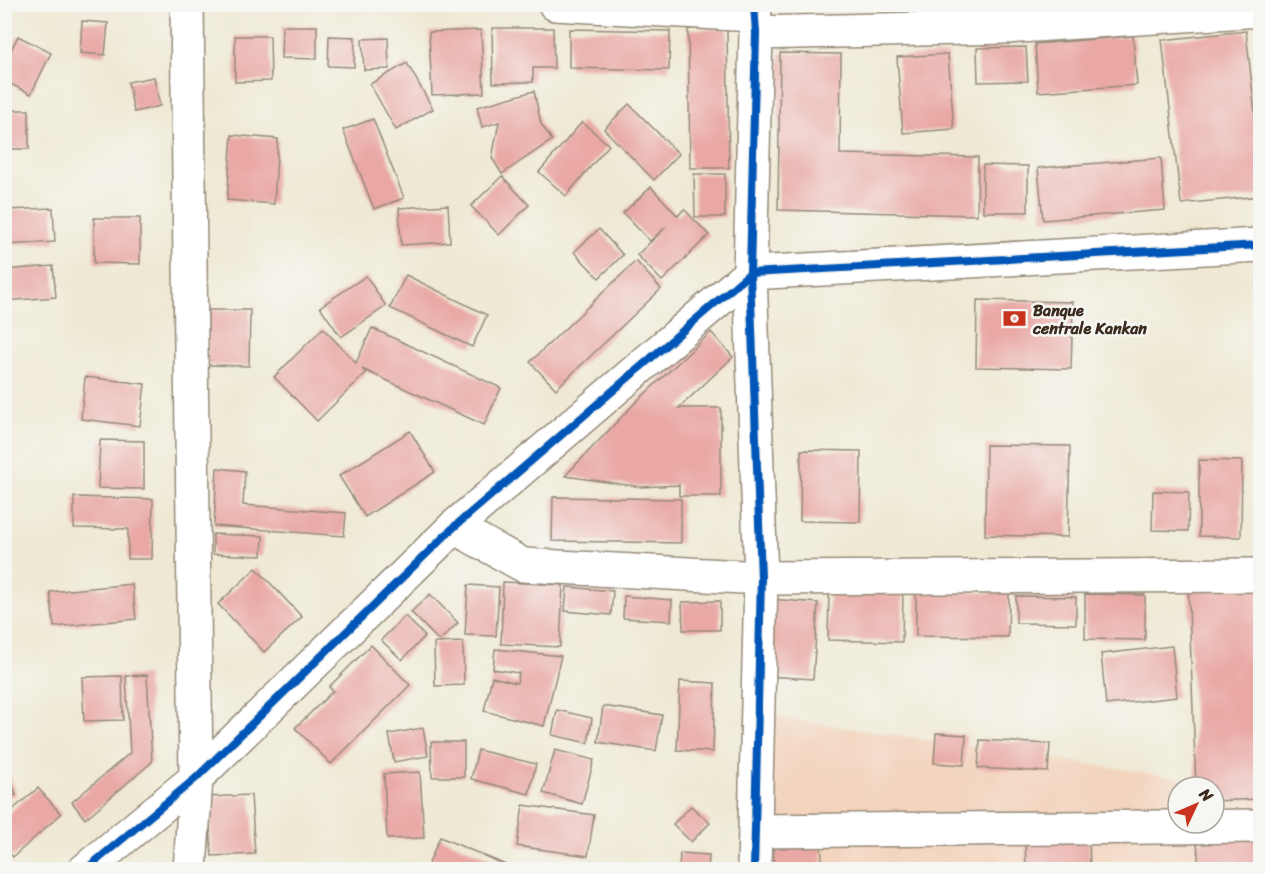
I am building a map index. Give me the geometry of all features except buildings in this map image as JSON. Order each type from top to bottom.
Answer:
[{"type":"street","points":[[187,4],[196,778],[190,870]]},
{"type":"street","points":[[555,4],[755,18],[1005,27],[1260,10]]},
{"type":"street","points":[[754,870],[761,579],[750,273],[755,18]]},
{"type":"street","points":[[85,870],[196,778],[454,527],[750,273],[1260,245]]},
{"type":"street","points":[[454,527],[523,565],[761,579],[1260,575]]},
{"type":"street","points":[[755,831],[1260,826]]},
{"type":"shaded area","points":[[769,716],[1166,776],[1166,835],[1226,835],[1226,785],[1260,790],[1260,869],[768,870]]},
{"type":"cycle path","points":[[754,4],[756,33],[750,273],[761,578],[754,870]]},
{"type":"cycle path","points":[[85,870],[196,778],[454,527],[750,273],[1260,245]]},
{"type":"place","name":"Banque centrale Kankan","points":[[1015,319]]}]
